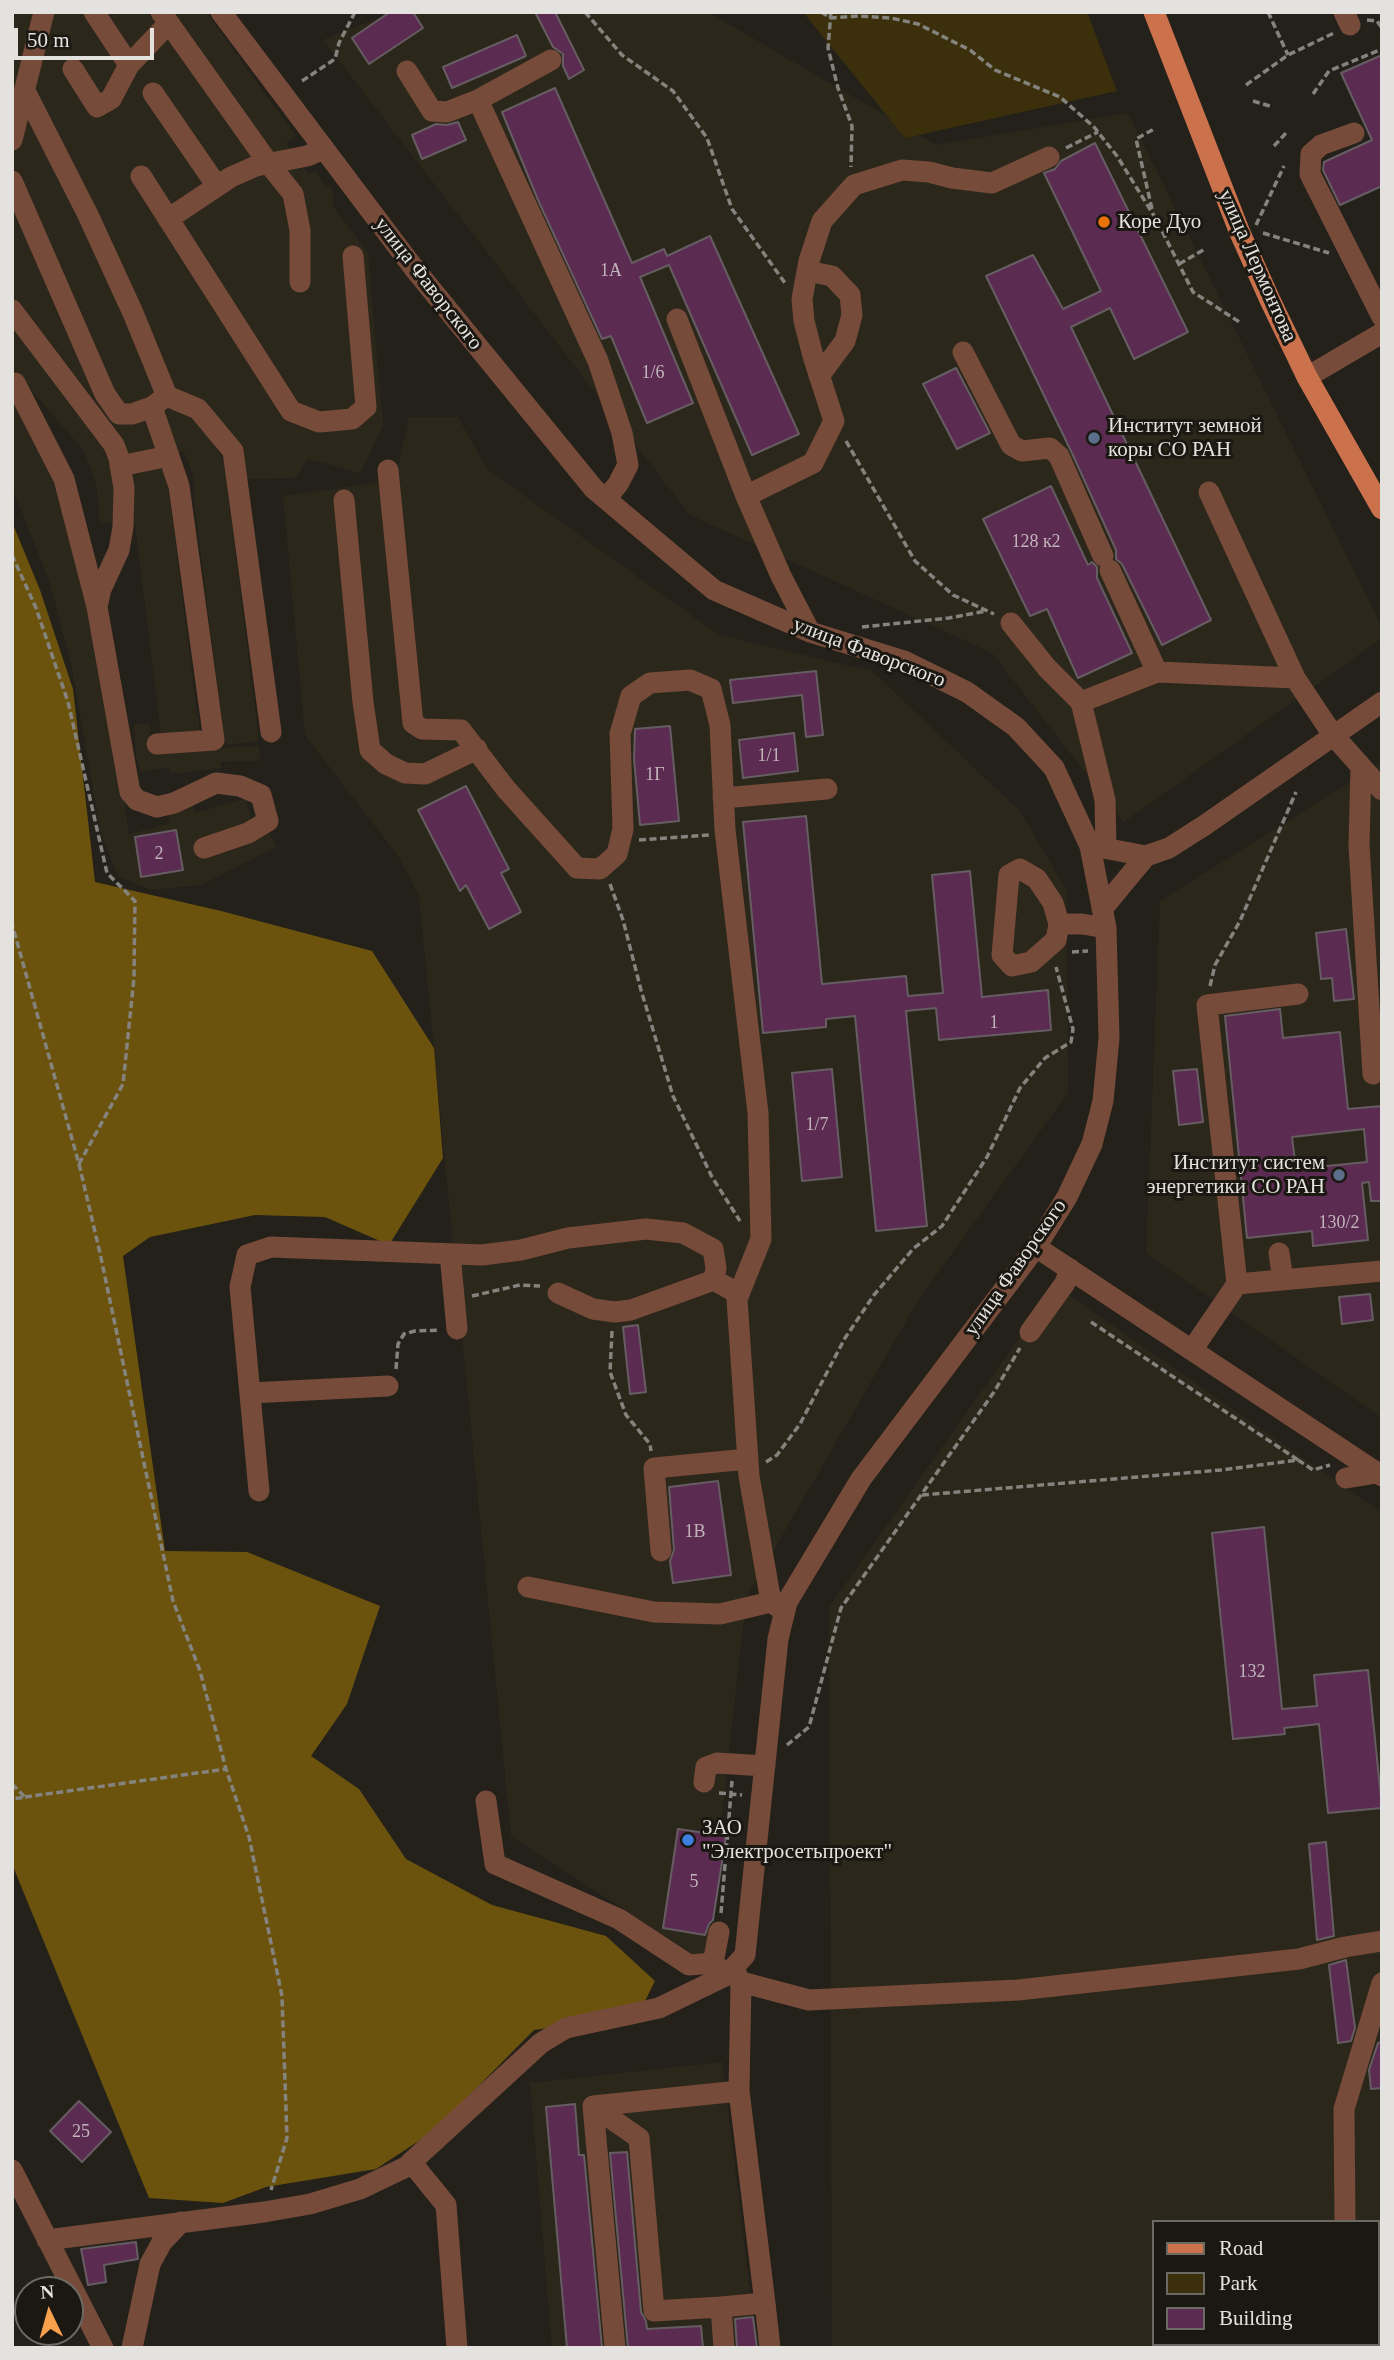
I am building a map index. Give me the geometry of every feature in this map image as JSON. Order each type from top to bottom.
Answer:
[{"type":"main road","name":"улица Лермонтова","points":[[1154,12],[1240,233],[1307,377],[1382,509]]},
{"type":"street","points":[[12,140],[44,12]]},
{"type":"street","points":[[94,12],[129,65]]},
{"type":"street","name":"улица Фаворского","points":[[221,12],[413,267],[594,489],[715,590],[810,632],[904,661],[967,692],[1016,727],[1054,768],[1098,847],[1109,1038],[1103,1101],[1087,1155],[1067,1198],[1036,1247],[861,1479],[814,1556],[778,1607],[778,1639],[765,1766],[732,1969]]},
{"type":"street","points":[[73,69],[97,107],[111,99],[129,65],[165,18],[293,194],[300,230],[300,282]]},
{"type":"street","points":[[407,71],[432,111],[447,112],[478,100],[551,60]]},
{"type":"street","points":[[25,91],[94,227],[160,401],[169,456],[179,486],[214,740],[157,744]]},
{"type":"street","points":[[153,93],[217,187]]},
{"type":"street","points":[[478,100],[598,361],[622,433],[628,466],[606,499]]},
{"type":"street","points":[[1354,133],[1321,145],[1311,154],[1310,174],[1382,317]]},
{"type":"street","points":[[168,219],[217,187],[256,166],[307,156],[324,149]]},
{"type":"street","points":[[746,496],[813,463],[834,421],[804,321],[803,308],[807,271],[822,221],[854,186],[902,170],[992,183],[1049,157]]},
{"type":"street","points":[[141,176],[291,411],[319,422],[352,419],[366,407],[353,256]]},
{"type":"street","points":[[12,181],[105,394],[119,414],[132,414],[160,401],[198,409],[233,451],[271,732]]},
{"type":"street","points":[[807,271],[832,276],[850,295],[852,315],[845,341],[820,376]]},
{"type":"street","points":[[12,310],[114,445],[124,488],[123,527],[119,550],[97,607]]},
{"type":"street","points":[[677,319],[746,496],[781,576],[810,632]]},
{"type":"street","points":[[1307,377],[1382,333]]},
{"type":"street","points":[[963,352],[1011,445],[1022,451],[1050,448],[1059,456],[1157,672]]},
{"type":"street","points":[[15,383],[64,479],[97,607],[131,792],[137,800],[157,807],[174,803],[216,783],[240,786],[261,795],[268,821],[248,833],[204,848]]},
{"type":"street","points":[[120,466],[169,456]]},
{"type":"street","points":[[388,470],[412,723],[422,729],[461,730],[506,789],[576,868],[600,869],[617,854],[623,830],[620,734],[631,696],[650,682],[690,680],[711,689],[720,725],[725,834],[758,1113],[761,1240],[737,1299],[755,1462],[778,1607],[720,1614],[654,1612],[528,1587]]},
{"type":"street","points":[[1209,492],[1295,678],[1333,736],[1382,790]]},
{"type":"street","points":[[344,500],[370,750],[395,769],[405,773],[425,774],[477,749]]},
{"type":"street","points":[[1011,623],[1047,668],[1081,702],[1105,800],[1098,847],[1146,856],[1168,848],[1382,702]]},
{"type":"street","points":[[1081,702],[1138,677],[1157,672],[1295,678]]},
{"type":"street","points":[[1361,766],[1359,845],[1373,1074]]},
{"type":"street","points":[[723,798],[827,789]]},
{"type":"street","points":[[1057,939],[1082,924],[1104,918],[1146,856]]},
{"type":"street","points":[[1192,1350],[1237,1284],[1207,1005],[1298,995]]},
{"type":"street","points":[[259,1492],[240,1287],[247,1255],[271,1247],[482,1255],[521,1250],[568,1238],[646,1229],[683,1233],[713,1249],[716,1268],[714,1280]]},
{"type":"street","points":[[1036,1247],[1379,1474]]},
{"type":"street","points":[[1279,1253],[1283,1280]]},
{"type":"street","points":[[450,1254],[457,1329]]},
{"type":"street","points":[[1030,1332],[1065,1283],[1070,1269]]},
{"type":"street","points":[[1237,1284],[1382,1271]]},
{"type":"street","points":[[558,1293],[593,1309],[615,1312],[631,1310],[714,1280],[739,1294]]},
{"type":"street","points":[[250,1393],[388,1385]]},
{"type":"street","points":[[661,1551],[653,1468],[755,1462]]},
{"type":"street","points":[[1341,1470],[1379,1474]]},
{"type":"street","points":[[704,1782],[706,1767],[717,1763],[765,1766]]},
{"type":"street","points":[[486,1801],[495,1864],[619,1919],[689,1965],[732,1969],[809,2000],[1018,1990],[1299,1959],[1382,1941]]},
{"type":"street","points":[[719,1932],[732,1969],[739,2091],[770,2348]]},
{"type":"street","points":[[47,2240],[264,2212],[310,2204],[359,2189],[406,2167],[541,2043],[566,2028],[659,2008],[732,1969]]},
{"type":"street","points":[[1345,2220],[1343,2109],[1382,1983]]},
{"type":"street","points":[[593,2106],[739,2091]]},
{"type":"street","points":[[593,2106],[639,2138],[654,2311],[765,2304]]},
{"type":"street","points":[[593,2106],[615,2348]]},
{"type":"street","points":[[411,2162],[446,2205],[457,2348]]},
{"type":"street","points":[[12,2170],[18,2198],[47,2240],[103,2348]]},
{"type":"street","points":[[132,2348],[150,2264],[162,2242],[181,2221]]},
{"type":"street","points":[[721,2307],[724,2348]]},
{"type":"path","points":[[302,81],[335,59],[339,43],[355,12]]},
{"type":"path","points":[[585,12],[622,55],[673,91],[708,138],[732,209],[803,308]]},
{"type":"path","points":[[821,12],[831,15],[891,18],[918,24],[970,50],[995,70],[1060,97],[1098,132],[1117,156],[1153,215],[1193,292],[1241,323]]},
{"type":"path","points":[[1268,12],[1288,55]]},
{"type":"path","points":[[831,15],[828,48],[838,88],[852,126],[849,191]]},
{"type":"path","points":[[1246,85],[1288,55],[1347,19],[1377,21],[1382,28]]},
{"type":"path","points":[[1313,94],[1329,71],[1382,49]]},
{"type":"path","points":[[1253,101],[1273,107]]},
{"type":"path","points":[[1153,215],[1136,139],[1154,129]]},
{"type":"path","points":[[1049,157],[1098,132]]},
{"type":"path","points":[[1274,146],[1286,133]]},
{"type":"path","points":[[1284,166],[1256,225],[1264,235],[1353,260]]},
{"type":"path","points":[[1179,264],[1205,249]]},
{"type":"path","points":[[834,421],[915,561],[953,595],[1011,623]]},
{"type":"path","points":[[12,555],[36,608],[68,702],[107,873],[135,901],[134,978],[123,1084],[79,1164]]},
{"type":"path","points":[[853,629],[986,611]]},
{"type":"path","points":[[1211,981],[1215,965],[1240,920],[1296,792]]},
{"type":"path","points":[[620,842],[725,834]]},
{"type":"path","points":[[603,866],[623,920],[673,1096],[712,1177],[757,1249]]},
{"type":"path","points":[[12,924],[79,1164],[173,1601],[200,1671],[226,1769],[249,1837],[282,1996],[287,2138],[264,2212]]},
{"type":"path","points":[[755,1462],[776,1455],[800,1424],[845,1338],[874,1295],[913,1249],[942,1226],[986,1157],[1020,1088],[1045,1058],[1071,1042],[1073,1029],[1056,969],[1057,939],[1094,951]]},
{"type":"path","points":[[454,1299],[520,1285],[547,1286],[558,1293]]},
{"type":"path","points":[[615,1312],[610,1372],[626,1415],[650,1444],[653,1468]]},
{"type":"path","points":[[1088,1320],[1313,1470],[1341,1470]]},
{"type":"path","points":[[388,1385],[395,1384],[397,1380],[398,1344],[404,1334],[457,1329]]},
{"type":"path","points":[[787,1745],[808,1727],[841,1608],[994,1392],[1030,1332]]},
{"type":"path","points":[[922,1495],[1221,1470],[1298,1460]]},
{"type":"path","points":[[12,1798],[226,1769]]},
{"type":"path","points":[[12,1784],[25,1797]]},
{"type":"path","points":[[719,1932],[732,1786]]},
{"type":"shaded area","points":[[12,12],[206,12],[296,136],[286,143],[308,173],[316,172],[325,186],[332,185],[334,208],[368,252],[383,426],[360,473],[308,459],[295,478],[244,479],[217,446],[227,468],[228,496],[259,741],[225,745],[194,500],[194,477],[184,452],[113,463],[119,522],[100,523],[96,483],[84,451],[12,368]]},
{"type":"shaded area","points":[[393,12],[708,12],[936,145],[1128,113],[1382,627],[1382,638],[1124,822],[992,653],[690,515],[323,40]]},
{"type":"shaded area","points":[[12,390],[53,480],[76,554],[114,738],[129,834],[170,823],[167,816],[192,803],[196,813],[246,798],[252,824],[267,828],[276,847],[201,885],[151,890],[118,876],[100,831],[71,662],[49,580],[12,487]]},
{"type":"shaded area","points":[[409,417],[458,417],[487,469],[719,635],[872,671],[1021,812],[1067,892],[1068,1093],[919,1299],[746,1598],[706,1963],[511,1836],[419,896],[398,856],[305,735],[283,496],[395,480]]},
{"type":"shaded area","points":[[165,462],[200,735],[161,737],[128,466]]},
{"type":"shaded area","points":[[12,522],[40,590],[73,689],[95,882],[221,911],[372,951],[434,1048],[443,1158],[389,1245],[325,1217],[255,1215],[150,1237],[123,1256],[165,1551],[247,1552],[380,1606],[347,1704],[311,1756],[359,1789],[406,1859],[492,1905],[606,1936],[655,1981],[638,2015],[534,2030],[434,2131],[376,2169],[266,2187],[223,2203],[149,2198],[12,1864]]},
{"type":"shaded area","points":[[150,723],[150,751],[259,746],[260,761],[220,762],[222,768],[171,774],[169,767],[141,772],[136,756],[134,724]]},
{"type":"shaded area","points":[[1382,762],[1382,1418],[1146,1253],[1160,901]]},
{"type":"shaded area","points":[[1056,1286],[1382,1513],[1382,2331],[1380,2220],[1152,2220],[1152,2346],[1340,2346],[832,2348],[829,1607]]},
{"type":"shaded area","points":[[722,2062],[757,2348],[552,2348],[530,2083]]},
{"type":"green space","points":[[803,12],[1087,12],[1117,91],[905,138]]},
{"type":"building","points":[[390,12],[413,12],[423,28],[369,64],[352,38]]},
{"type":"building","points":[[535,12],[555,12],[584,70],[569,79],[563,66],[563,54],[553,47]]},
{"type":"building","points":[[517,35],[526,56],[452,88],[443,67]]},
{"type":"building","points":[[1382,55],[1382,186],[1340,205],[1323,170],[1324,162],[1372,140],[1341,73]]},
{"type":"building","points":[[555,88],[632,263],[664,249],[667,256],[710,236],[799,434],[752,455],[669,265],[640,277],[693,403],[647,423],[611,336],[602,339],[538,200],[502,112]]},
{"type":"building","points":[[458,122],[466,140],[422,159],[412,135],[436,124]]},
{"type":"building","name":"Институт земной коры СО РАН","points":[[1095,143],[1188,332],[1134,359],[1110,308],[1071,327],[1211,620],[1162,645],[1122,564],[1116,559],[1116,550],[1071,451],[986,276],[1033,255],[1063,309],[1101,291],[1044,173],[1055,169],[1061,161]]},
{"type":"building","points":[[956,368],[990,433],[957,449],[923,384]]},
{"type":"building","points":[[1051,486],[1088,565],[1092,562],[1097,567],[1097,578],[1132,653],[1078,678],[1047,609],[1030,616],[983,519]]},
{"type":"building","points":[[816,671],[823,735],[806,737],[802,695],[733,703],[730,680]]},
{"type":"building","points":[[670,726],[679,821],[640,825],[634,759],[635,729]]},
{"type":"building","points":[[794,733],[798,771],[743,778],[739,740]]},
{"type":"building","points":[[466,786],[509,869],[501,873],[521,912],[489,929],[466,885],[460,891],[418,810]]},
{"type":"building","points":[[806,816],[822,984],[906,976],[908,996],[943,993],[932,875],[970,871],[982,997],[1048,990],[1051,1030],[939,1040],[936,1008],[906,1011],[927,1226],[876,1231],[855,1016],[826,1019],[826,1027],[763,1033],[743,822]]},
{"type":"building","points":[[176,830],[183,870],[141,877],[135,837]]},
{"type":"building","points":[[1346,929],[1354,999],[1334,1001],[1332,978],[1321,979],[1316,933]]},
{"type":"building","points":[[1280,1009],[1283,1038],[1340,1032],[1348,1109],[1382,1106],[1382,1201],[1371,1201],[1369,1182],[1362,1183],[1368,1240],[1313,1246],[1312,1231],[1247,1238],[1225,1016]],"holes":[[[1364,1129],[1367,1162],[1296,1169],[1292,1137]]]},
{"type":"building","points":[[832,1069],[842,1177],[802,1181],[792,1073]]},
{"type":"building","points":[[1197,1069],[1203,1122],[1179,1125],[1173,1071]]},
{"type":"building","points":[[1370,1294],[1373,1320],[1342,1324],[1339,1297]]},
{"type":"building","points":[[638,1325],[646,1392],[630,1394],[623,1327]]},
{"type":"building","points":[[718,1481],[731,1575],[673,1583],[670,1561],[674,1550],[669,1487]]},
{"type":"building","points":[[1264,1527],[1282,1709],[1317,1706],[1314,1675],[1368,1670],[1382,1808],[1328,1813],[1319,1724],[1284,1728],[1285,1734],[1233,1739],[1212,1533]]},
{"type":"building","points":[[678,1829],[726,1836],[713,1920],[705,1935],[663,1928]]},
{"type":"building","points":[[1326,1842],[1334,1936],[1317,1940],[1309,1844]]},
{"type":"building","points":[[1346,1960],[1355,2028],[1351,2041],[1338,2043],[1329,1965]]},
{"type":"building","points":[[1382,2042],[1382,2088],[1371,2089],[1369,2070],[1378,2043]]},
{"type":"building","points":[[79,2101],[111,2132],[82,2162],[50,2131]]},
{"type":"building","points":[[575,2104],[579,2155],[584,2155],[602,2348],[567,2348],[546,2107]]},
{"type":"building","points":[[627,2152],[641,2312],[647,2329],[701,2326],[703,2348],[628,2348],[610,2153]]},
{"type":"building","points":[[136,2242],[138,2259],[104,2265],[106,2282],[88,2285],[81,2249]]},
{"type":"building","points":[[753,2317],[757,2348],[737,2348],[735,2319]]},
{"type":"place","name":"Коре Дуо","points":[[1104,222]]},
{"type":"place","name":"Институт земной коры СО РАН","points":[[1094,438]]},
{"type":"place","name":"Институт систем энергетики СО РАН","points":[[1339,1175]]},
{"type":"place","name":"ЗАО \"Электросетьпроект\"","points":[[688,1840]]}]
